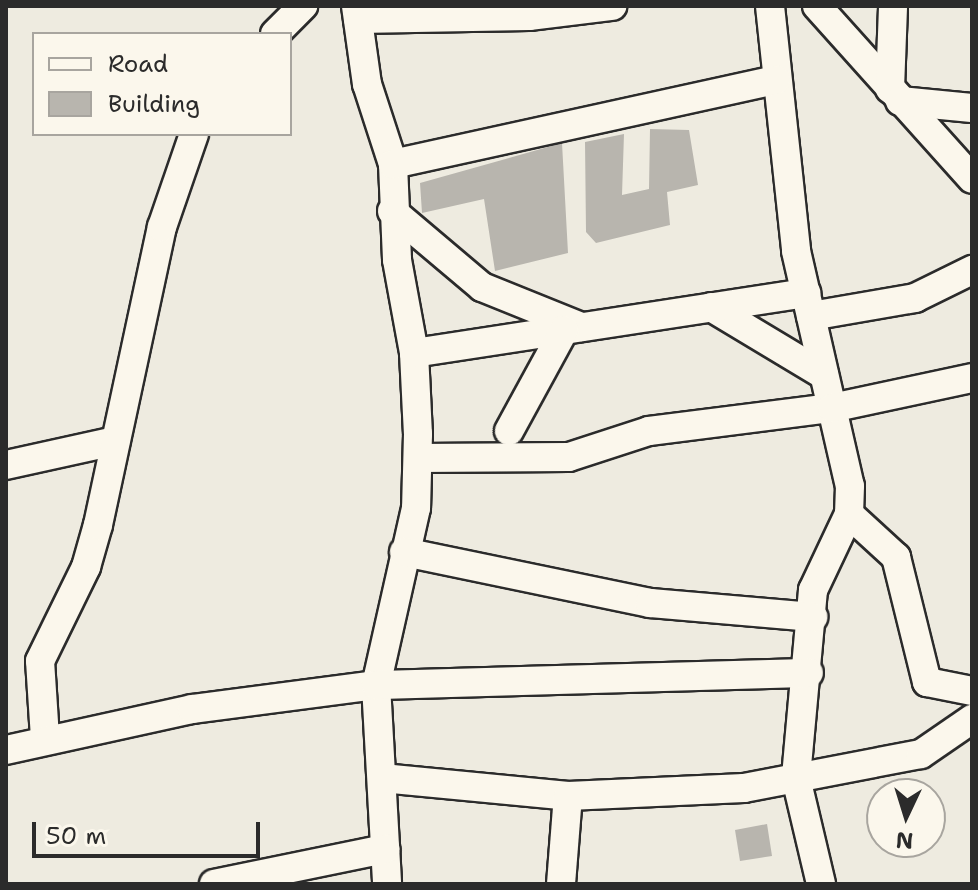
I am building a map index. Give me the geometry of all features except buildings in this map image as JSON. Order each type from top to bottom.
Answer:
[{"type":"street","points":[[277,32],[303,6]]},
{"type":"street","points":[[387,884],[376,685],[416,508],[418,458],[414,353],[392,211],[393,164],[367,84],[357,12],[529,16],[612,6]]},
{"type":"street","points":[[770,6],[776,80],[808,305],[850,486],[849,514],[813,590],[809,673],[796,778],[821,884]]},
{"type":"street","points":[[817,6],[972,179]]},
{"type":"street","points":[[893,6],[895,95]]},
{"type":"street","points":[[393,164],[776,80]]},
{"type":"street","points":[[895,95],[972,108]]},
{"type":"street","points":[[45,738],[40,661],[86,567],[162,227],[193,136]]},
{"type":"street","points":[[392,211],[482,287],[573,328]]},
{"type":"street","points":[[414,353],[711,307],[915,298],[972,270]]},
{"type":"street","points":[[711,307],[824,375]]},
{"type":"street","points":[[509,431],[573,328]]},
{"type":"street","points":[[418,458],[569,457],[649,431],[832,408],[972,378]]},
{"type":"street","points":[[6,465],[115,441]]},
{"type":"street","points":[[849,514],[896,557],[927,682],[972,691]]},
{"type":"street","points":[[404,552],[650,603],[813,617]]},
{"type":"street","points":[[6,750],[45,738],[192,709],[376,685],[809,673]]},
{"type":"street","points":[[382,778],[568,796],[730,789],[921,754],[972,719]]},
{"type":"street","points":[[561,884],[568,796]]},
{"type":"street","points":[[214,884],[385,849]]}]
